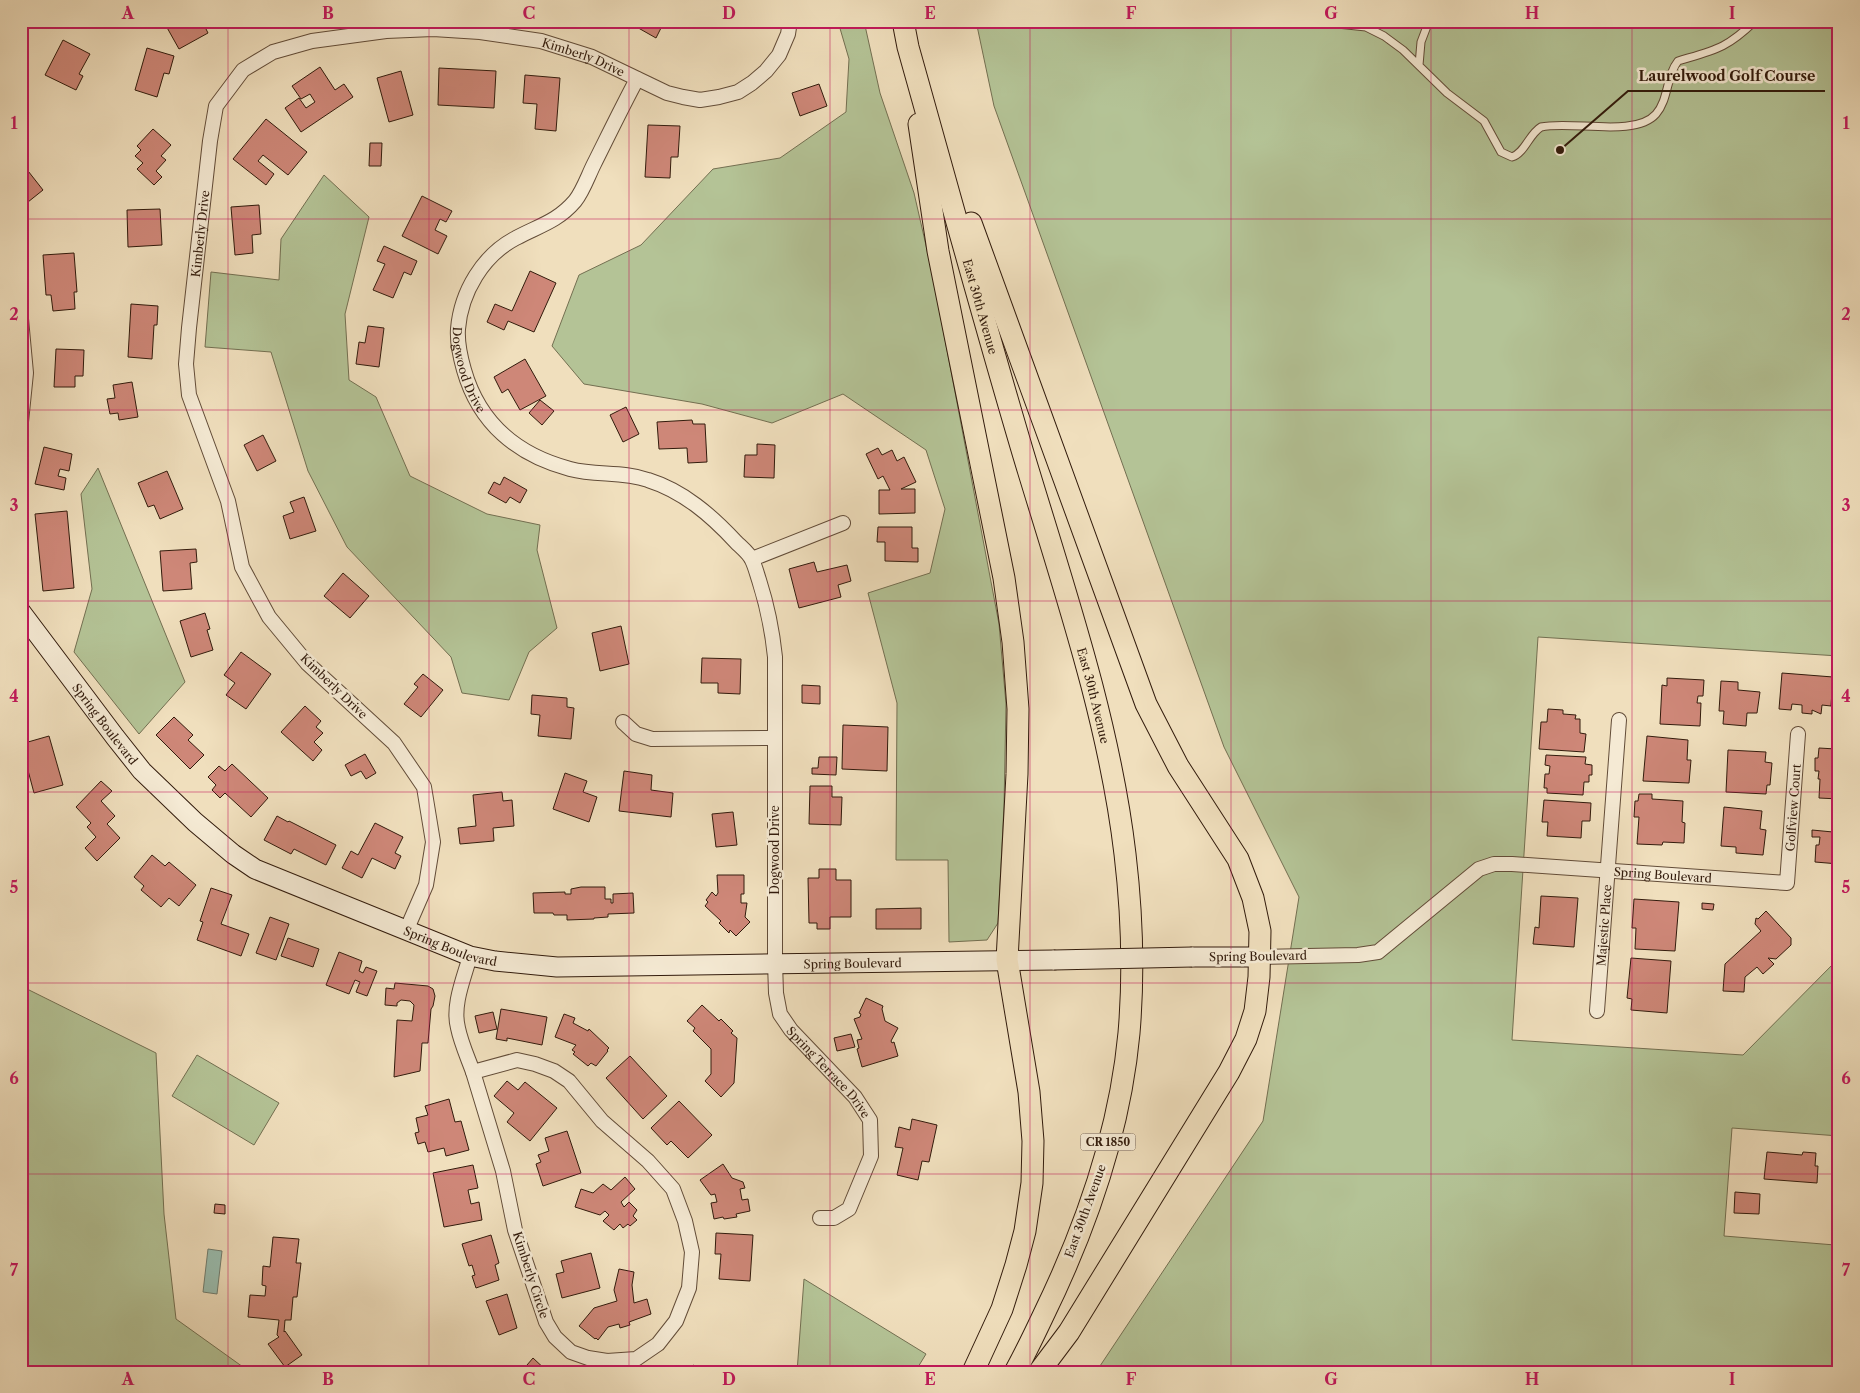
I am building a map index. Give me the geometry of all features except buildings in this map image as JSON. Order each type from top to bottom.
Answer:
[{"type":"main road","name":"East 30th Avenue","points":[[902,21],[1101,726],[1124,853],[1128,895],[1131,984],[1128,1035],[1119,1098],[1103,1164],[1080,1232],[1056,1288],[1015,1372]]},
{"type":"main road","points":[[908,47],[938,251],[1004,578],[1014,642],[1018,708],[1017,774],[1007,960],[1029,1092],[1033,1141],[1032,1183],[1026,1231],[1016,1265],[1002,1309],[973,1372]]},
{"type":"main road","points":[[925,106],[1031,385],[1146,704],[1178,766],[1238,859],[1254,898],[1260,932],[1260,957],[1255,1011],[1246,1040],[1069,1332],[1039,1372]]},
{"type":"street","name":"Kimberly Drive","points":[[406,931],[426,885],[433,842],[424,787],[394,743],[307,663],[269,617],[242,567],[228,501],[189,395],[186,364],[189,328],[210,141],[216,106],[243,70],[273,52],[312,41],[386,31],[433,29],[471,31],[541,40],[592,57],[667,93],[682,98],[700,100],[738,92],[766,71],[779,56],[788,34],[790,21]]},
{"type":"street","name":"Dogwood Drive","points":[[637,79],[577,198],[557,218],[500,248],[477,272],[465,298],[458,328],[459,354],[467,382],[478,407],[499,432],[520,448],[545,461],[573,470],[622,474],[649,480],[675,492],[698,506],[719,524],[752,559],[772,625],[774,657],[775,962]]},
{"type":"street","points":[[21,320],[26,373],[21,422]]},
{"type":"street","points":[[752,559],[843,523]]},
{"type":"street","name":"Spring Boulevard","points":[[21,612],[142,771],[195,822],[233,854],[254,869],[470,956],[495,962],[529,966],[557,966],[1358,955],[1378,952],[1479,869],[1494,864],[1787,883]]},
{"type":"street","name":"Majestic Place","points":[[1597,1011],[1619,720]]},
{"type":"street","points":[[623,722],[636,734],[652,739],[773,738]]},
{"type":"street","name":"Golfview Court","points":[[1787,883],[1798,734]]},
{"type":"street","name":"Kimberly Circle","points":[[470,956],[458,1004],[458,1028],[474,1072],[503,1171],[515,1230],[546,1322],[555,1337],[572,1352],[607,1362],[636,1359],[658,1344],[676,1321],[689,1288],[692,1252],[685,1221],[673,1189],[648,1161],[602,1122],[569,1081],[554,1071],[536,1064],[517,1060],[474,1072]]},
{"type":"street","name":"Spring Terrace Drive","points":[[775,962],[776,993],[780,1014],[791,1030],[855,1097],[870,1120],[872,1156],[849,1209],[834,1218],[820,1218]]},
{"type":"lane","points":[[1309,21],[1366,27],[1384,36],[1419,65],[1447,93],[1484,121],[1501,152],[1506,156],[1512,157],[1518,154],[1532,134],[1540,127],[1623,126],[1648,122],[1661,107],[1670,76],[1678,61],[1718,50],[1733,41],[1755,21]]},
{"type":"lane","points":[[1419,65],[1421,42],[1429,21]]},
{"type":"shaded area","points":[[822,21],[864,21],[880,93],[914,193],[933,276],[999,624],[1006,704],[1004,806],[998,923],[987,940],[949,942],[948,860],[896,860],[897,703],[868,593],[930,573],[945,509],[926,450],[843,394],[772,423],[702,404],[584,384],[552,346],[579,275],[641,245],[713,169],[780,158],[846,112],[849,59],[839,25]]},
{"type":"shaded area","points":[[976,21],[1839,21],[1839,656],[1538,637],[1512,1040],[1743,1055],[1839,958],[1839,1136],[1732,1128],[1724,1236],[1835,1245],[1839,1198],[1839,1372],[1096,1372],[1263,1121],[1299,897],[1224,747],[994,106]]},
{"type":"shaded area","points":[[324,175],[369,217],[345,314],[349,380],[376,397],[410,476],[487,514],[540,525],[537,550],[557,628],[529,652],[509,700],[462,693],[451,657],[347,547],[308,471],[271,352],[205,347],[211,272],[279,280],[281,239]]},
{"type":"shaded area","points":[[98,468],[185,682],[139,734],[74,652],[92,589],[81,494]]},
{"type":"shaded area","points":[[21,986],[156,1053],[164,1214],[176,1319],[250,1372],[21,1372]]},
{"type":"shaded area","points":[[197,1055],[279,1103],[254,1145],[172,1096]]},
{"type":"shaded area","points":[[208,1249],[222,1251],[217,1294],[203,1292]]},
{"type":"shaded area","points":[[804,1279],[926,1354],[915,1372],[797,1372]]},
{"type":"place","name":"Laurelwood Golf Course","points":[[1560,150]]}]
